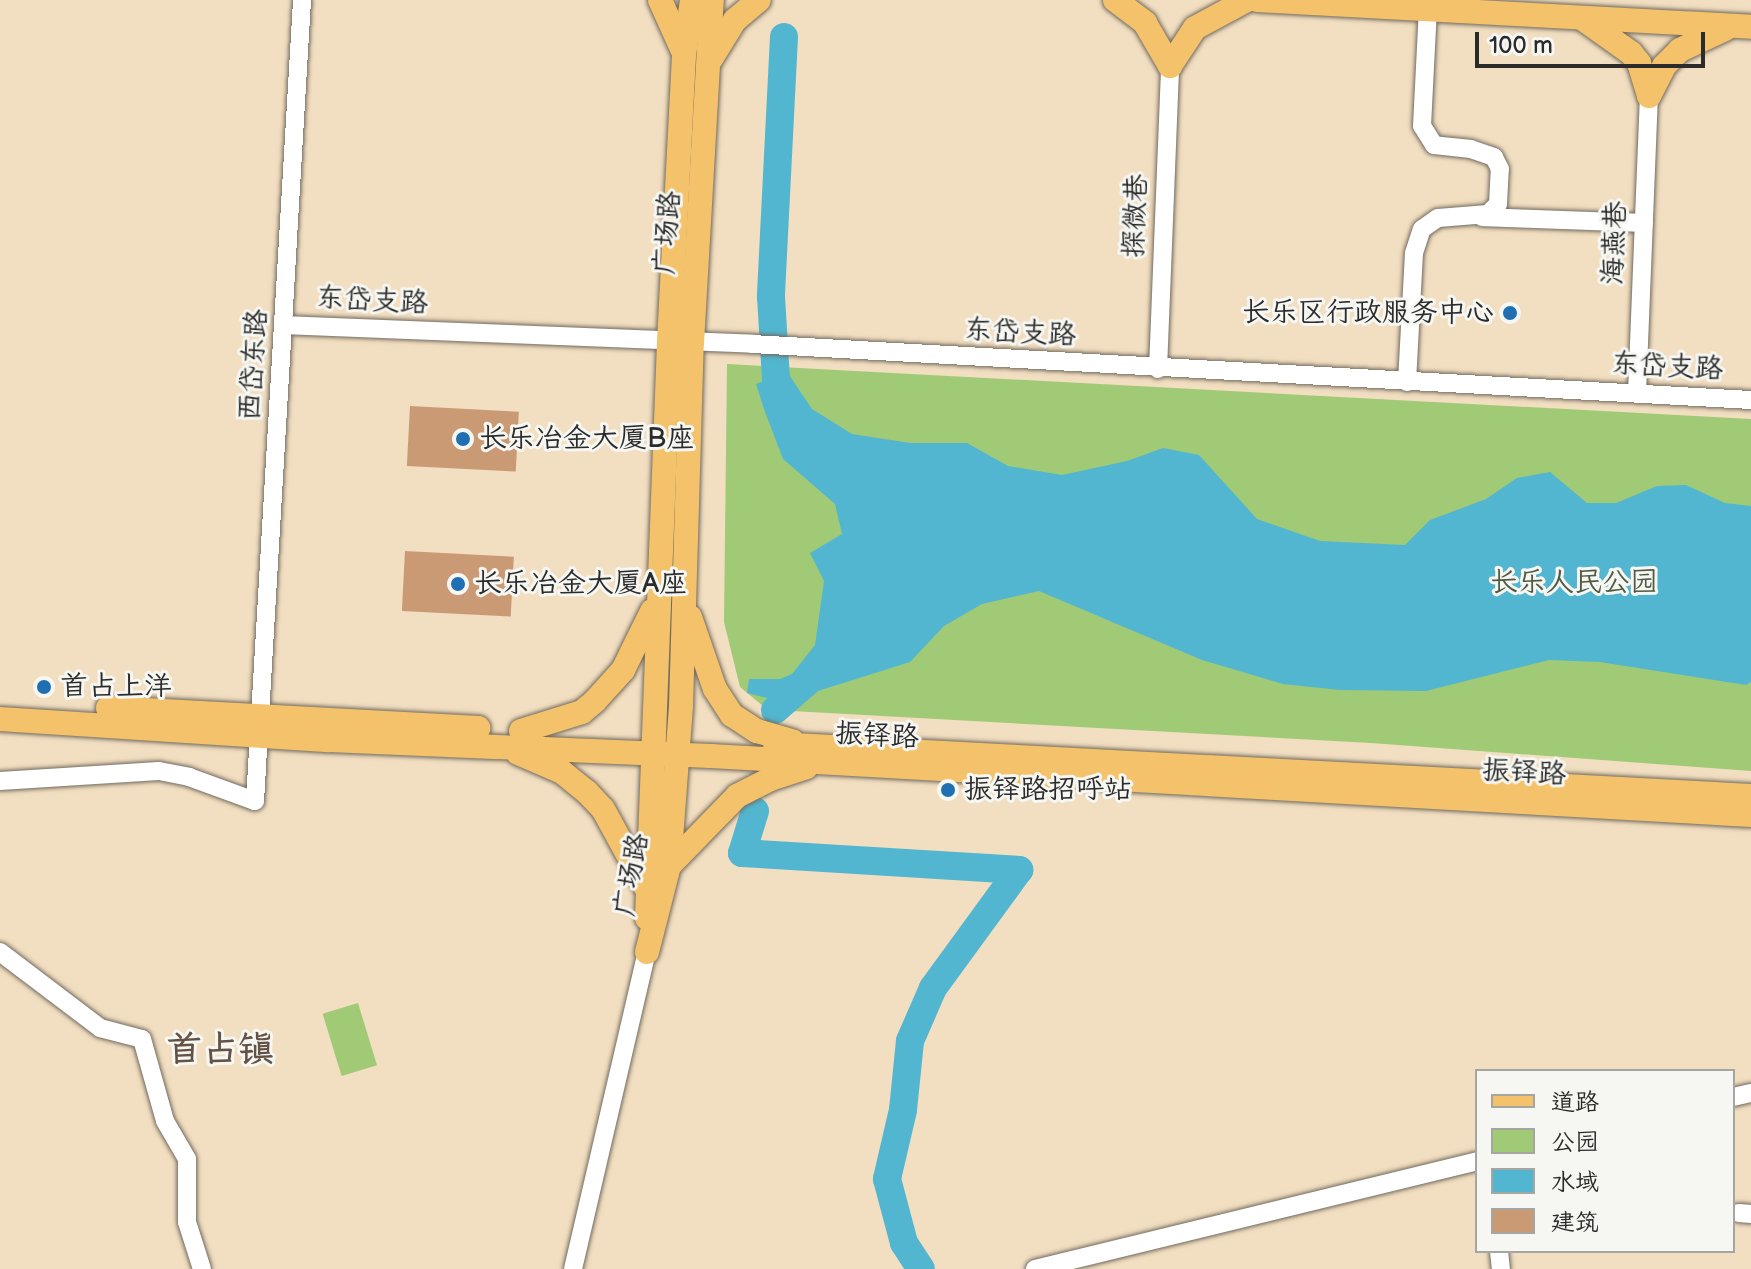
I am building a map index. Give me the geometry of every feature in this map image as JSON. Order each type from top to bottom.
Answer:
[{"type":"main road","points":[[660,0],[684,55]]},
{"type":"main road","name":"广场路","points":[[647,952],[646,889],[684,595],[680,342],[684,55],[692,0]]},
{"type":"main road","name":"广场路","points":[[647,952],[669,866],[659,594],[680,342],[709,65],[712,0]]},
{"type":"main road","points":[[709,65],[725,33],[759,0]]},
{"type":"main road","points":[[1115,0],[1145,23],[1170,66],[1195,28],[1247,0]]},
{"type":"main road","points":[[1257,0],[1579,17],[1745,21]]},
{"type":"main road","points":[[1560,0],[1745,21]]},
{"type":"main road","points":[[1579,17],[1631,53],[1639,63],[1649,96]]},
{"type":"main road","points":[[1649,96],[1658,75],[1680,50],[1745,21]]},
{"type":"main road","points":[[521,731],[582,712],[605,692],[642,638],[659,594]]},
{"type":"main road","points":[[684,595],[709,675],[732,715],[757,731],[814,753]]},
{"type":"main road","name":"振铎路","points":[[0,703],[497,745],[814,753],[1751,796]]},
{"type":"main road","name":"振铎路","points":[[0,719],[521,731],[666,747]]},
{"type":"main road","points":[[497,745],[562,772],[587,792],[603,809],[646,889]]},
{"type":"main road","points":[[669,866],[737,796],[814,753]]},
{"type":"main road","name":"振铎路","points":[[814,753],[1751,815]]},
{"type":"street","name":"西岱东路","points":[[0,781],[159,771],[189,777],[255,801],[302,0]]},
{"type":"street","points":[[1428,9],[1422,126],[1434,145],[1471,149],[1494,157],[1500,169],[1498,204],[1495,210],[1479,217]]},
{"type":"street","name":"探微巷","points":[[1158,369],[1170,66]]},
{"type":"street","name":"海燕巷","points":[[1637,393],[1649,96]]},
{"type":"street","points":[[1407,382],[1417,241],[1422,229],[1438,218],[1644,223]]},
{"type":"street","name":"东岱支路","points":[[285,325],[752,344],[1751,400]]},
{"type":"street","points":[[0,952],[100,1028],[142,1039],[165,1121],[187,1159],[187,1222],[202,1269]]},
{"type":"street","points":[[573,1269],[647,952]]},
{"type":"street","points":[[1035,1269],[1475,1161]]},
{"type":"green space","name":"长乐人民公园","points":[[727,364],[1751,419],[1751,771],[1371,743],[792,711],[763,706],[740,687],[724,622]]},
{"type":"green space","points":[[358,1003],[377,1065],[342,1076],[323,1014]]},
{"type":"water","points":[[787,372],[812,409],[852,434],[910,443],[967,443],[1008,466],[1062,475],[1127,461],[1163,448],[1199,455],[1257,519],[1320,541],[1405,545],[1430,520],[1486,499],[1517,478],[1550,472],[1587,503],[1616,503],[1657,486],[1686,485],[1725,503],[1751,506],[1751,682],[1746,685],[1600,662],[1549,660],[1426,691],[1340,690],[1283,684],[1202,660],[1039,591],[982,604],[944,626],[910,662],[783,702],[747,693],[749,679],[780,679],[792,674],[815,645],[824,581],[810,553],[842,534],[835,504],[783,459],[765,412],[756,384]]},
{"type":"building","name":"长乐冶金大厦B座","points":[[410,406],[519,412],[516,472],[407,466]]},
{"type":"building","name":"长乐冶金大厦A座","points":[[405,551],[514,557],[511,617],[402,611]]},
{"type":"waterway","points":[[784,37],[771,297],[776,379],[792,412]]},
{"type":"waterway","points":[[775,710],[813,677]]},
{"type":"waterway","points":[[755,811],[742,853],[1019,870],[933,988],[910,1041],[903,1110],[887,1179],[904,1243],[921,1269]]},
{"type":"place","name":"长乐区行政服务中心","points":[[1510,313]]},
{"type":"place","name":"长乐冶金大厦B座","points":[[463,439]]},
{"type":"place","name":"长乐冶金大厦A座","points":[[458,584]]},
{"type":"place","name":"首占上洋","points":[[44,687]]},
{"type":"place","name":"振铎路招呼站","points":[[948,790]]},
{"type":"district","name":"首占镇","points":[[220,1051]]}]
